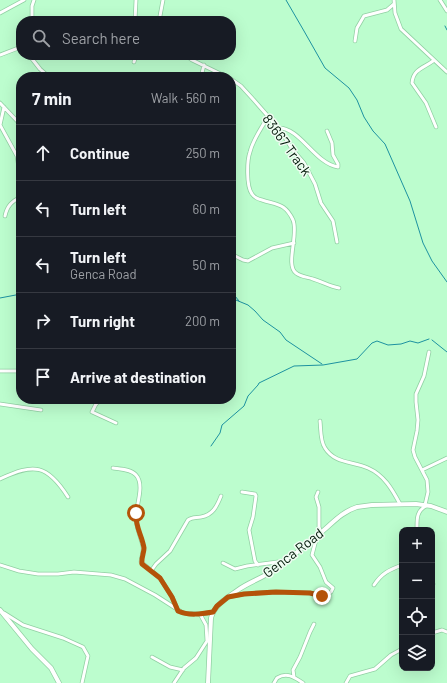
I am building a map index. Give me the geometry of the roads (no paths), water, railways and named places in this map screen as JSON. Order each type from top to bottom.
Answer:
[{"type":"street","points":[[0,13],[24,0]]},
{"type":"street","points":[[32,16],[32,6],[34,0]]},
{"type":"street","points":[[135,16],[136,0]]},
{"type":"street","points":[[160,16],[163,0]]},
{"type":"street","points":[[440,0],[447,11]]},
{"type":"street","points":[[355,41],[356,28],[364,16],[387,10],[394,2]]},
{"type":"street","points":[[394,2],[398,23],[401,29],[447,72]]},
{"type":"street","points":[[0,55],[16,49]]},
{"type":"street","points":[[33,60],[43,72]]},
{"type":"street","points":[[192,60],[217,72]]},
{"type":"street","points":[[433,60],[417,70],[413,75],[412,83],[426,103],[436,127]]},
{"type":"street","points":[[202,72],[204,65]]},
{"type":"street","name":"83667 Track","points":[[236,83],[245,90],[268,116],[306,166],[315,184],[321,203],[333,221],[334,233],[337,242]]},
{"type":"street","points":[[0,103],[16,120]]},
{"type":"street","points":[[4,107],[0,123],[1,128],[16,154]]},
{"type":"street","points":[[268,116],[249,152],[249,189],[254,196],[280,204],[286,209],[292,219],[295,227],[292,268],[295,273],[339,288]]},
{"type":"street","points":[[278,128],[289,129],[323,160],[338,167],[333,155],[332,143],[327,131]]},
{"type":"street","points":[[5,216],[9,206],[16,199]]},
{"type":"street","points":[[236,256],[248,261],[272,248],[294,243]]},
{"type":"street","points":[[417,527],[419,511],[426,505],[428,485],[413,450],[418,426],[416,394],[424,376],[429,352]]},
{"type":"street","points":[[0,371],[16,371]]},
{"type":"street","points":[[0,404],[41,410]]},
{"type":"street","points":[[96,404],[92,412],[116,423]]},
{"type":"street","points":[[320,421],[325,448],[339,460],[360,465],[375,471],[389,485],[400,504]]},
{"type":"street","points":[[422,470],[447,458]]},
{"type":"street","points":[[0,479],[23,470],[32,468],[42,469],[57,481],[68,497]]},
{"type":"street","points":[[113,468],[129,471],[135,474],[138,479],[140,490],[136,513],[136,524],[144,548],[142,562],[160,578],[170,592],[178,611]]},
{"type":"street","points":[[242,492],[255,494],[256,496],[253,517],[249,530],[255,561],[258,565]]},
{"type":"street","points":[[228,597],[271,592],[310,593],[324,596],[332,591],[333,588],[326,582],[320,567],[312,555],[319,534],[319,507],[316,495],[318,492]]},
{"type":"street","points":[[151,570],[170,551],[188,520],[214,511],[221,496]]},
{"type":"street","name":"Genca Road","points":[[213,612],[217,606],[228,597],[248,584],[273,571],[339,516],[352,509],[363,506],[400,504],[426,505],[447,512]]},
{"type":"street","points":[[223,563],[233,569],[285,561]]},
{"type":"street","points":[[0,565],[19,571],[38,574],[74,572],[111,575],[124,579],[147,590],[178,611],[187,614],[213,612],[210,627],[208,683]]},
{"type":"street","points":[[374,584],[387,571],[399,566]]},
{"type":"street","points":[[1,611],[32,649],[51,668],[58,683]]},
{"type":"street","points":[[1,611],[23,626],[64,638],[83,647],[88,656],[82,683]]},
{"type":"street","points":[[174,683],[183,670],[196,658],[207,641],[206,626],[200,614]]},
{"type":"street","points":[[294,677],[294,667],[304,650],[314,624]]},
{"type":"street","points":[[435,632],[442,630],[447,632]]},
{"type":"street","points":[[346,683],[350,676],[374,669],[391,655],[399,651]]},
{"type":"street","points":[[152,657],[170,667],[183,670]]},
{"type":"street","points":[[274,683],[277,678],[283,675],[289,675],[303,683]]},
{"type":"waterway","points":[[286,0],[325,68],[349,88],[357,100],[364,117],[373,131],[385,144],[410,201],[423,243],[432,261],[447,282]]},
{"type":"waterway","points":[[445,26],[447,30]]},
{"type":"waterway","points":[[0,298],[16,295]]},
{"type":"waterway","points":[[236,297],[239,301]]},
{"type":"waterway","points":[[236,300],[248,305],[263,320],[280,332],[286,340],[322,364]]},
{"type":"waterway","points":[[211,446],[220,433],[222,425],[244,406],[248,396],[259,383],[294,366],[323,365],[357,359],[372,343],[377,341],[388,345],[401,344],[410,341],[418,343],[429,339]]},
{"type":"waterway","points":[[432,340],[447,352]]}]
